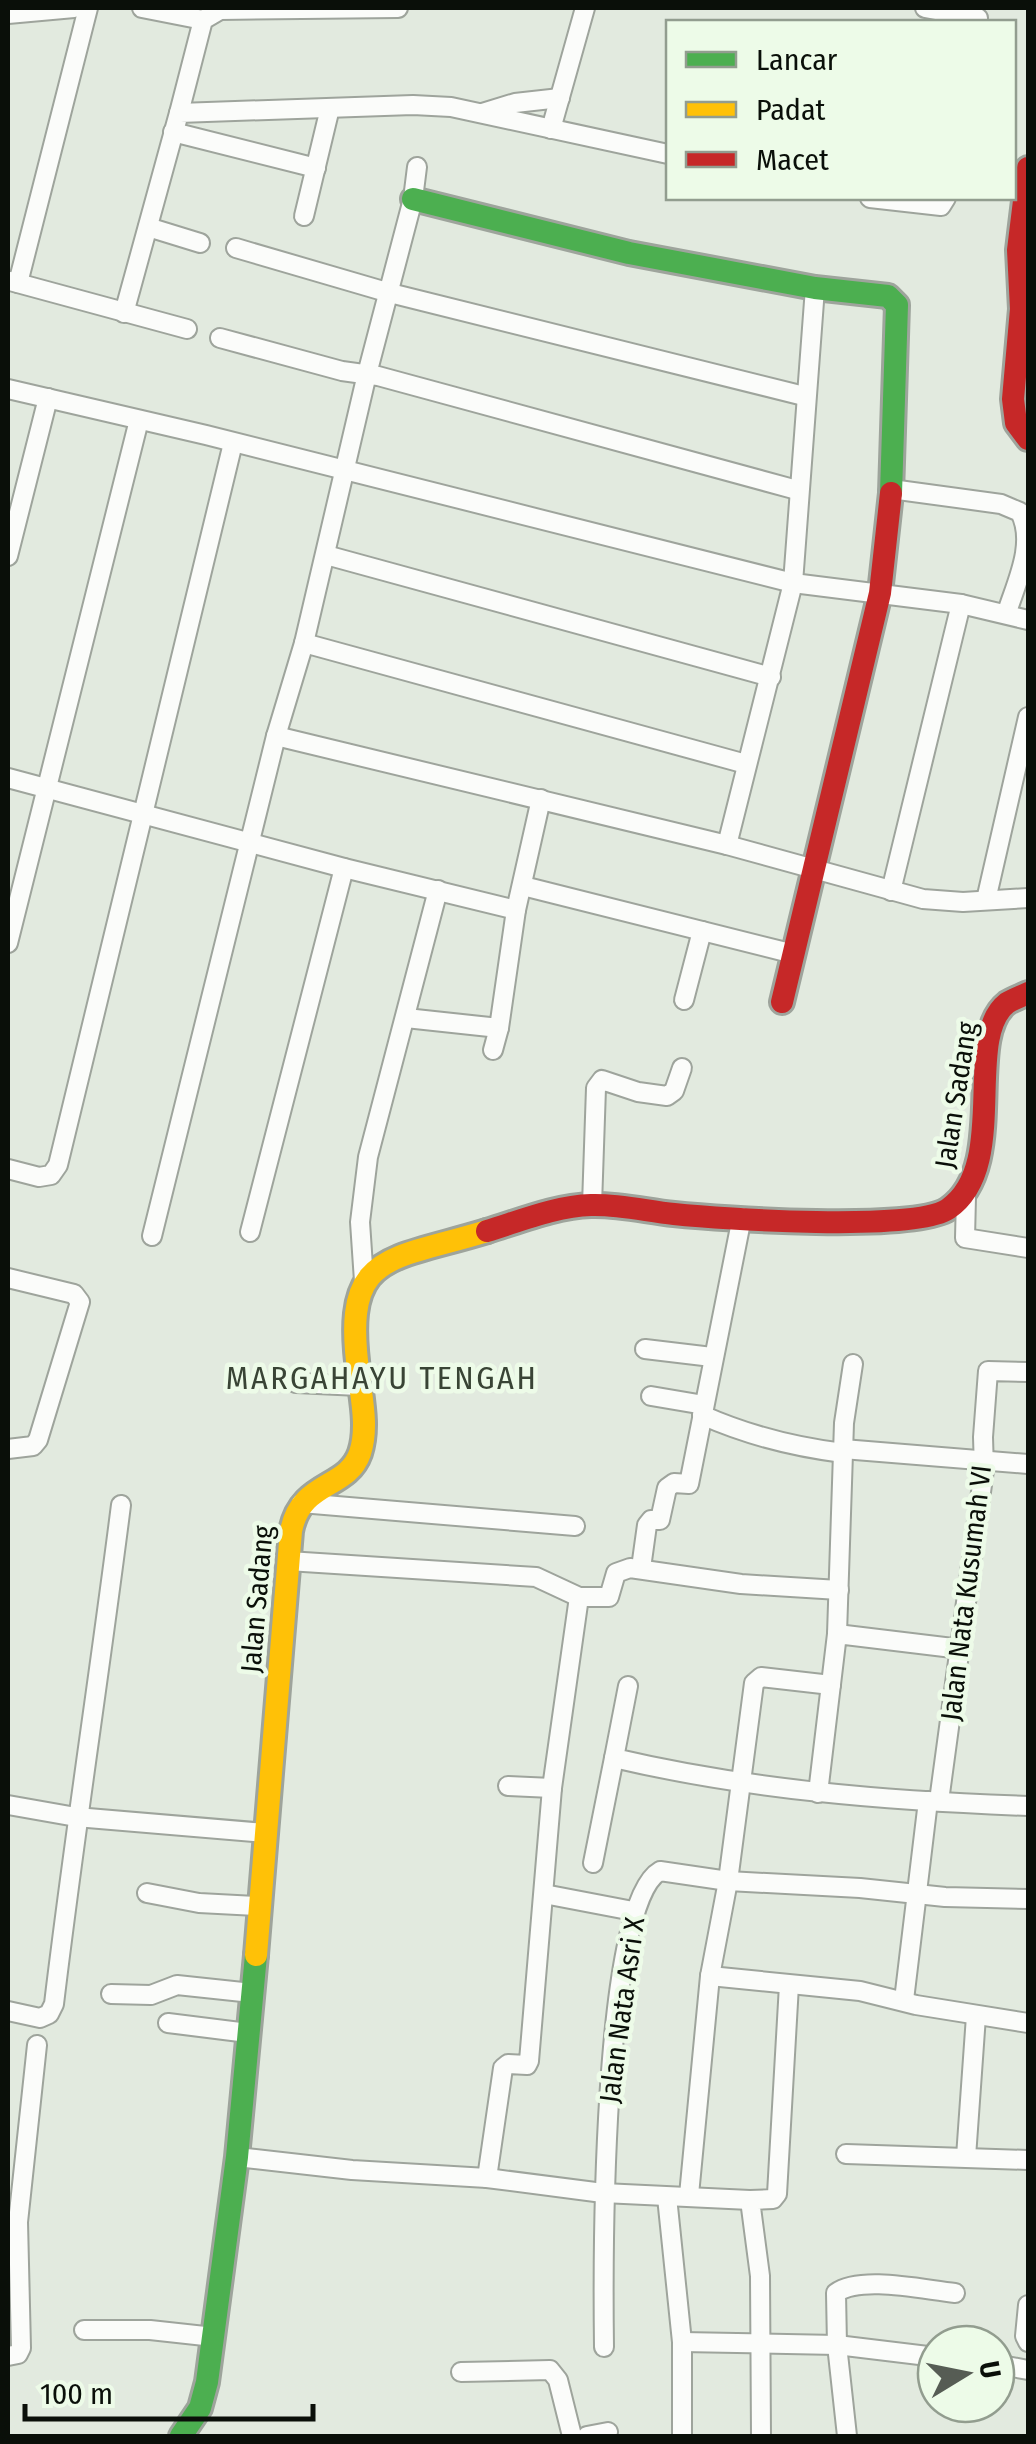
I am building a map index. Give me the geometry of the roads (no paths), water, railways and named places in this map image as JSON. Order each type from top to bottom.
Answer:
[{"type":"street","points":[[8,14],[74,8]]},
{"type":"street","points":[[88,8],[13,282],[188,329]]},
{"type":"street","points":[[142,8],[203,20],[220,10],[398,8]]},
{"type":"street","points":[[551,128],[585,8]]},
{"type":"street","points":[[925,8],[979,16]]},
{"type":"street","points":[[124,313],[203,20]]},
{"type":"street","points":[[482,114],[515,103],[560,98]]},
{"type":"street","points":[[180,113],[452,107],[666,154]]},
{"type":"street","points":[[304,216],[330,108]]},
{"type":"street","points":[[173,132],[316,168]]},
{"type":"street","points":[[152,1236],[276,736],[326,555],[367,374],[413,199],[417,167]]},
{"type":"street","points":[[1028,168],[1020,231],[1021,309],[1013,398],[1016,423],[1028,439]]},
{"type":"street","points":[[413,199],[629,253],[814,288],[892,297],[897,304],[891,489],[880,593],[782,1002]]},
{"type":"street","points":[[888,200],[940,206],[944,200]]},
{"type":"street","points":[[148,227],[200,242]]},
{"type":"street","points":[[236,248],[390,293],[804,396]]},
{"type":"street","points":[[728,846],[793,583],[814,288]]},
{"type":"street","points":[[220,338],[798,490]]},
{"type":"street","points":[[8,389],[793,583],[961,604],[1028,620]]},
{"type":"street","points":[[8,556],[48,398]]},
{"type":"street","points":[[8,943],[139,420]]},
{"type":"street","points":[[8,1169],[39,1177],[51,1174],[58,1165],[232,443]]},
{"type":"street","points":[[891,489],[1001,504],[1020,512],[1028,530],[1028,543],[1007,612]]},
{"type":"street","points":[[326,555],[771,678]]},
{"type":"street","points":[[892,891],[961,604]]},
{"type":"street","points":[[304,643],[746,764]]},
{"type":"street","points":[[986,900],[1028,717]]},
{"type":"street","points":[[276,736],[728,846],[892,891],[944,902],[1028,898]]},
{"type":"street","points":[[8,778],[516,910]]},
{"type":"street","points":[[492,1050],[499,1028],[516,910],[542,800]]},
{"type":"street","points":[[250,1232],[344,868]]},
{"type":"street","points":[[523,886],[794,954]]},
{"type":"street","points":[[364,1281],[360,1222],[368,1157],[438,890]]},
{"type":"street","points":[[684,1000],[702,931]]},
{"type":"street","name":"Jalan Sadang","points":[[181,2436],[203,2399],[237,2157],[291,1531],[301,1503],[358,1459],[363,1429],[354,1312],[364,1281],[372,1270],[394,1258],[528,1219],[592,1205],[742,1217],[904,1221],[937,1214],[966,1197],[978,1166],[996,1016],[1010,999],[1028,992]]},
{"type":"street","points":[[406,1018],[499,1028]]},
{"type":"street","points":[[592,1205],[596,1088],[602,1080],[638,1092],[667,1096],[674,1091],[682,1068]]},
{"type":"street","points":[[966,1197],[965,1238],[1028,1248]]},
{"type":"street","points":[[641,1568],[647,1525],[651,1520],[660,1520],[667,1488],[674,1483],[689,1484],[742,1217]]},
{"type":"street","points":[[8,1278],[74,1294],[80,1302],[38,1440],[33,1446],[8,1450]]},
{"type":"street","points":[[644,1349],[712,1357]]},
{"type":"street","points":[[818,1793],[837,1634],[843,1451],[852,1364]]},
{"type":"street","name":"Jalan Nata Kusumah VI","points":[[904,2000],[915,1894],[961,1649],[984,1462],[986,1384],[990,1370],[1028,1372]]},
{"type":"street","points":[[296,1383],[359,1386]]},
{"type":"street","points":[[650,1396],[703,1410],[742,1431],[810,1449],[1028,1464]]},
{"type":"street","points":[[301,1503],[575,1526]]},
{"type":"street","points":[[8,2011],[40,2018],[49,2014],[54,2004],[76,1817],[91,1737],[122,1504]]},
{"type":"street","points":[[288,1561],[536,1577],[579,1596],[608,1598],[617,1572],[641,1568],[718,1581],[839,1590]]},
{"type":"street","points":[[487,2178],[504,2068],[508,2064],[528,2063],[552,1788],[579,1596]]},
{"type":"street","points":[[837,1634],[961,1649]]},
{"type":"street","points":[[688,2195],[710,1976],[757,1679],[830,1685]]},
{"type":"street","points":[[594,1863],[628,1686]]},
{"type":"street","points":[[614,1758],[742,1784],[818,1793],[1028,1806]]},
{"type":"street","points":[[508,1786],[552,1788]]},
{"type":"street","points":[[8,1805],[76,1817],[266,1832]]},
{"type":"street","name":"Jalan Nata Asri X","points":[[604,2347],[603,2193],[612,2063],[633,1911],[650,1878],[656,1872],[728,1881],[1028,1899]]},
{"type":"street","points":[[147,1893],[200,1903],[258,1906]]},
{"type":"street","points":[[544,1894],[633,1911]]},
{"type":"street","points":[[710,1976],[860,1992],[1028,2023]]},
{"type":"street","points":[[111,1994],[152,1995],[177,1985],[252,1993]]},
{"type":"street","points":[[237,2157],[352,2170],[487,2178],[603,2193],[773,2199],[777,2194],[789,1986]]},
{"type":"street","points":[[966,2157],[976,2016]]},
{"type":"street","points":[[168,2023],[248,2033]]},
{"type":"street","points":[[8,2356],[18,2354],[22,2348],[13,2221],[37,2045]]},
{"type":"street","points":[[846,2154],[1028,2160]]},
{"type":"street","points":[[667,2197],[682,2342],[682,2436]]},
{"type":"street","points":[[750,2200],[760,2276],[760,2436]]},
{"type":"street","points":[[847,2436],[836,2293],[845,2286],[862,2284],[955,2294]]},
{"type":"street","points":[[1028,2305],[1028,2342]]},
{"type":"street","points":[[84,2330],[150,2330],[214,2337]]},
{"type":"street","points":[[682,2342],[837,2345],[916,2354]]},
{"type":"street","points":[[461,2372],[550,2370],[558,2380],[572,2436]]},
{"type":"street","points":[[587,2436],[608,2432]]},
{"type":"district","name":"MARGAHAYU TENGAH","points":[[382,1378]]}]
